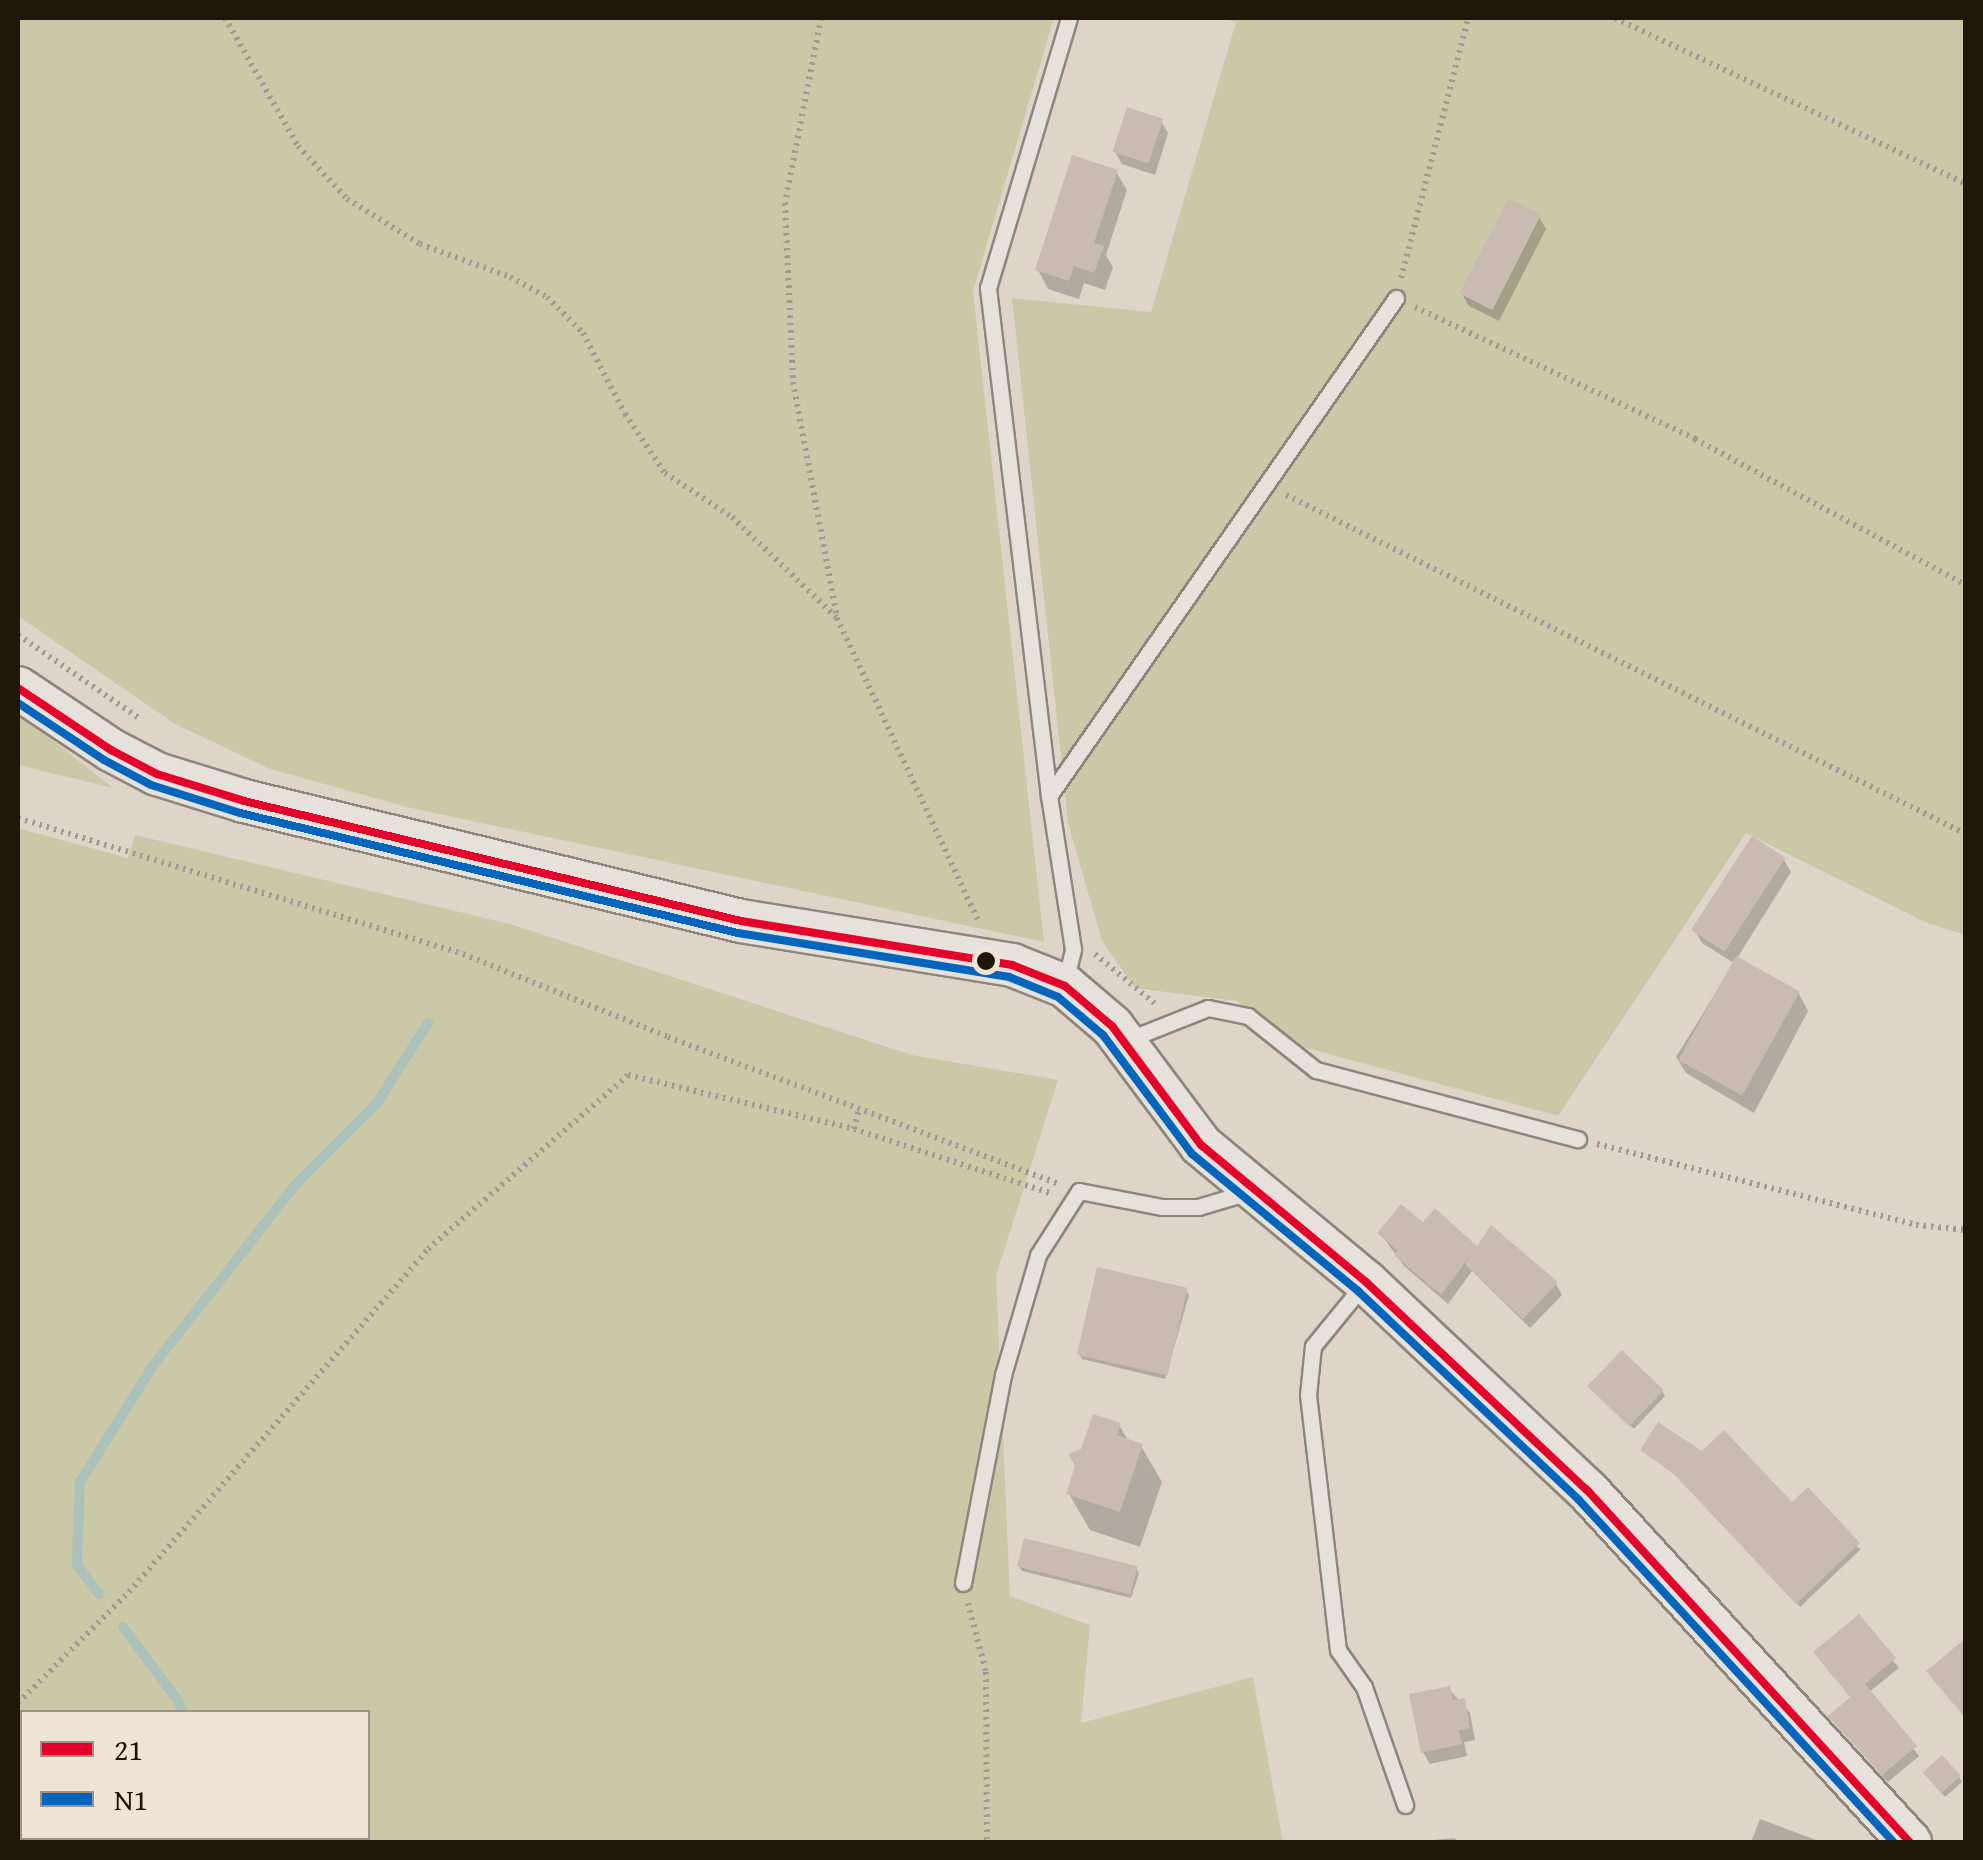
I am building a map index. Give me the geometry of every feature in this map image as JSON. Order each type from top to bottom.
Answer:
[{"type":"street","points":[[18,688],[122,756],[212,792],[726,918],[1012,965],[1069,968],[1184,1125],[1252,1191],[1366,1282],[1586,1490],[1910,1842]]},
{"type":"lane","points":[[1068,18],[988,288],[1069,968]]},
{"type":"lane","points":[[1050,796],[1396,298]]},
{"type":"lane","points":[[1124,1041],[1208,1008],[1248,1016],[1316,1070],[1578,1139]]},
{"type":"lane","points":[[962,1582],[1003,1375],[1038,1254],[1076,1196],[1162,1208],[1198,1207],[1252,1191]]},
{"type":"lane","points":[[1366,1282],[1313,1346],[1308,1395],[1338,1650],[1364,1687],[1405,1804]]},
{"type":"path","points":[[225,18],[298,146],[347,200],[420,244],[510,277],[546,297],[583,334],[625,414],[665,474],[732,517],[837,618]]},
{"type":"path","points":[[820,18],[785,202],[794,382],[837,618],[923,795],[985,937]]},
{"type":"path","points":[[1468,18],[1396,298],[1695,439],[1966,585]]},
{"type":"path","points":[[1615,18],[1966,184]]},
{"type":"path","points":[[1266,485],[1966,834]]},
{"type":"path","points":[[18,818],[463,954],[1076,1196]]},
{"type":"path","points":[[1069,968],[1101,956],[1125,983],[1180,1021]]},
{"type":"path","points":[[18,1702],[129,1592],[428,1249],[628,1075],[854,1129],[1076,1196]]},
{"type":"path","points":[[854,1129],[859,1109]]},
{"type":"path","points":[[1578,1139],[1916,1225],[1966,1230]]},
{"type":"path","points":[[962,1582],[986,1672],[986,1842]]},
{"type":"shaded area","points":[[18,18],[1054,18],[973,291],[1044,942],[411,808],[270,769],[175,724],[18,616]]},
{"type":"shaded area","points":[[1219,18],[1965,18],[1965,935],[1927,923],[1746,833],[1558,1116],[1292,1044],[1237,1001],[1135,988],[1102,941],[1068,823],[1012,298],[1151,312],[1236,22]]},
{"type":"shaded area","points":[[18,715],[37,728],[113,788],[18,765]]},
{"type":"shaded area","points":[[18,828],[128,858],[135,835],[510,924],[912,1055],[1058,1080],[996,1276],[1010,1596],[1090,1625],[1081,1723],[1253,1677],[1283,1842],[18,1842]]},
{"type":"building","points":[[1127,107],[1163,119],[1149,163],[1112,152]]},
{"type":"building","points":[[1072,155],[1118,170],[1094,243],[1104,246],[1094,273],[1074,266],[1069,281],[1035,270]]},
{"type":"building","points":[[1508,198],[1541,215],[1492,310],[1459,293]]},
{"type":"building","points":[[1752,836],[1786,858],[1725,952],[1691,930]]},
{"type":"building","points":[[1736,956],[1800,991],[1742,1095],[1678,1060]]},
{"type":"building","points":[[1401,1204],[1423,1222],[1435,1208],[1477,1246],[1491,1225],[1558,1282],[1523,1319],[1465,1264],[1472,1253],[1441,1295],[1394,1255],[1398,1251],[1377,1233]]},
{"type":"building","points":[[1097,1267],[1188,1288],[1167,1376],[1077,1355]]},
{"type":"building","points":[[1622,1350],[1664,1390],[1629,1426],[1587,1386]]},
{"type":"building","points":[[1093,1414],[1121,1423],[1117,1435],[1143,1444],[1120,1512],[1066,1494],[1075,1466],[1068,1454],[1081,1449]]},
{"type":"building","points":[[1658,1422],[1702,1451],[1724,1430],[1792,1502],[1808,1487],[1860,1543],[1796,1604],[1672,1472],[1640,1450]]},
{"type":"building","points":[[1024,1538],[1138,1566],[1131,1594],[1017,1566]]},
{"type":"building","points":[[1859,1614],[1896,1658],[1865,1684],[1917,1746],[1882,1775],[1828,1716],[1856,1692],[1850,1697],[1813,1652]]},
{"type":"building","points":[[1966,1638],[1966,1719],[1926,1671]]},
{"type":"building","points":[[1450,1686],[1453,1700],[1465,1698],[1470,1728],[1459,1730],[1462,1744],[1421,1753],[1409,1694]]},
{"type":"building","points":[[1942,1755],[1961,1776],[1941,1793],[1923,1772]]},
{"type":"waterway","points":[[99,1594],[77,1565],[80,1482],[152,1367],[296,1184],[377,1103],[428,1023]]},
{"type":"waterway","points":[[123,1627],[181,1710]]},
{"type":"transit line","name":"21","points":[[18,688],[111,750],[157,774],[244,801],[741,921],[1012,965],[1065,986],[1112,1026],[1201,1145],[1366,1282],[1587,1490],[1910,1842]]},
{"type":"transit line","name":"N1","points":[[18,703],[104,760],[151,785],[240,813],[738,933],[1009,977],[1058,997],[1103,1035],[1192,1154],[1358,1291],[1578,1499],[1893,1842]]}]
